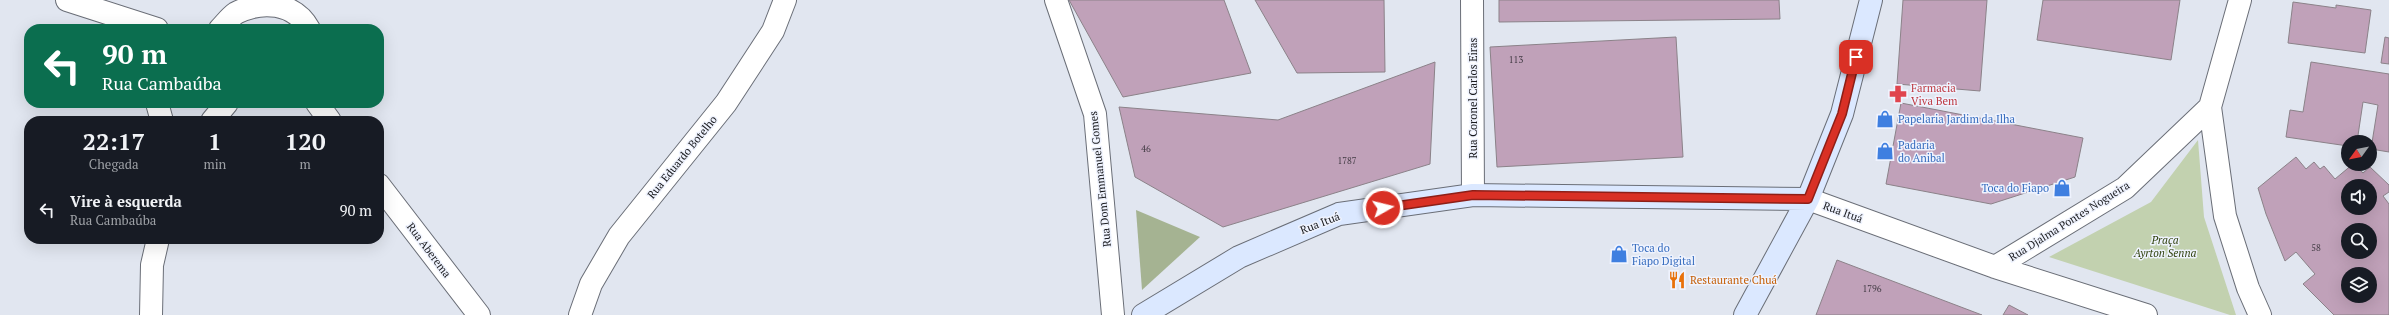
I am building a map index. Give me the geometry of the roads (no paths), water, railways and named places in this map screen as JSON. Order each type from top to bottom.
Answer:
[{"type":"street","points":[[67,0],[129,24]]},
{"type":"street","name":"Rua Eduardo Botelho","points":[[580,315],[591,284],[619,236],[726,103],[773,31],[785,0]]},
{"type":"street","name":"Rua Dom Emmanuel Gomes","points":[[1056,0],[1095,114],[1112,315]]},
{"type":"street","name":"Rua Coronel Carlos Eiras","points":[[1472,0],[1473,195]]},
{"type":"street","points":[[1745,315],[1808,199],[1842,114],[1871,0]]},
{"type":"street","points":[[2240,0],[2210,107],[2225,216],[2248,288],[2260,315]]},
{"type":"street","points":[[225,24],[235,14],[258,4],[280,4],[303,19],[306,24]]},
{"type":"street","name":"Rua Djalma Pontes Nogueira","points":[[1995,267],[2125,188],[2210,107]]},
{"type":"street","points":[[216,116],[223,108]]},
{"type":"street","name":"Rua Aberema","points":[[384,192],[479,315]]},
{"type":"street","name":"Rua Ituá","points":[[1143,315],[1239,257],[1339,214],[1473,195],[1808,199],[1995,267],[2146,315]]},
{"type":"street","points":[[151,315],[152,265],[157,244]]},
{"type":"place","name":"Farmacia Viva Bem","points":[[1898,94]]},
{"type":"place","name":"Papelaria Jardim da Ilha","points":[[1885,119]]},
{"type":"place","name":"Padaria do Anibal","points":[[1885,151]]},
{"type":"place","name":"Toca do Fiapo","points":[[2062,188]]},
{"type":"place","name":"Toca do Fiapo Digital","points":[[1619,254]]},
{"type":"place","name":"Restaurante Chuá","points":[[1677,280]]},
{"type":"park label","name":"Praça Ayrton Senna","points":[[2165,246]]}]
